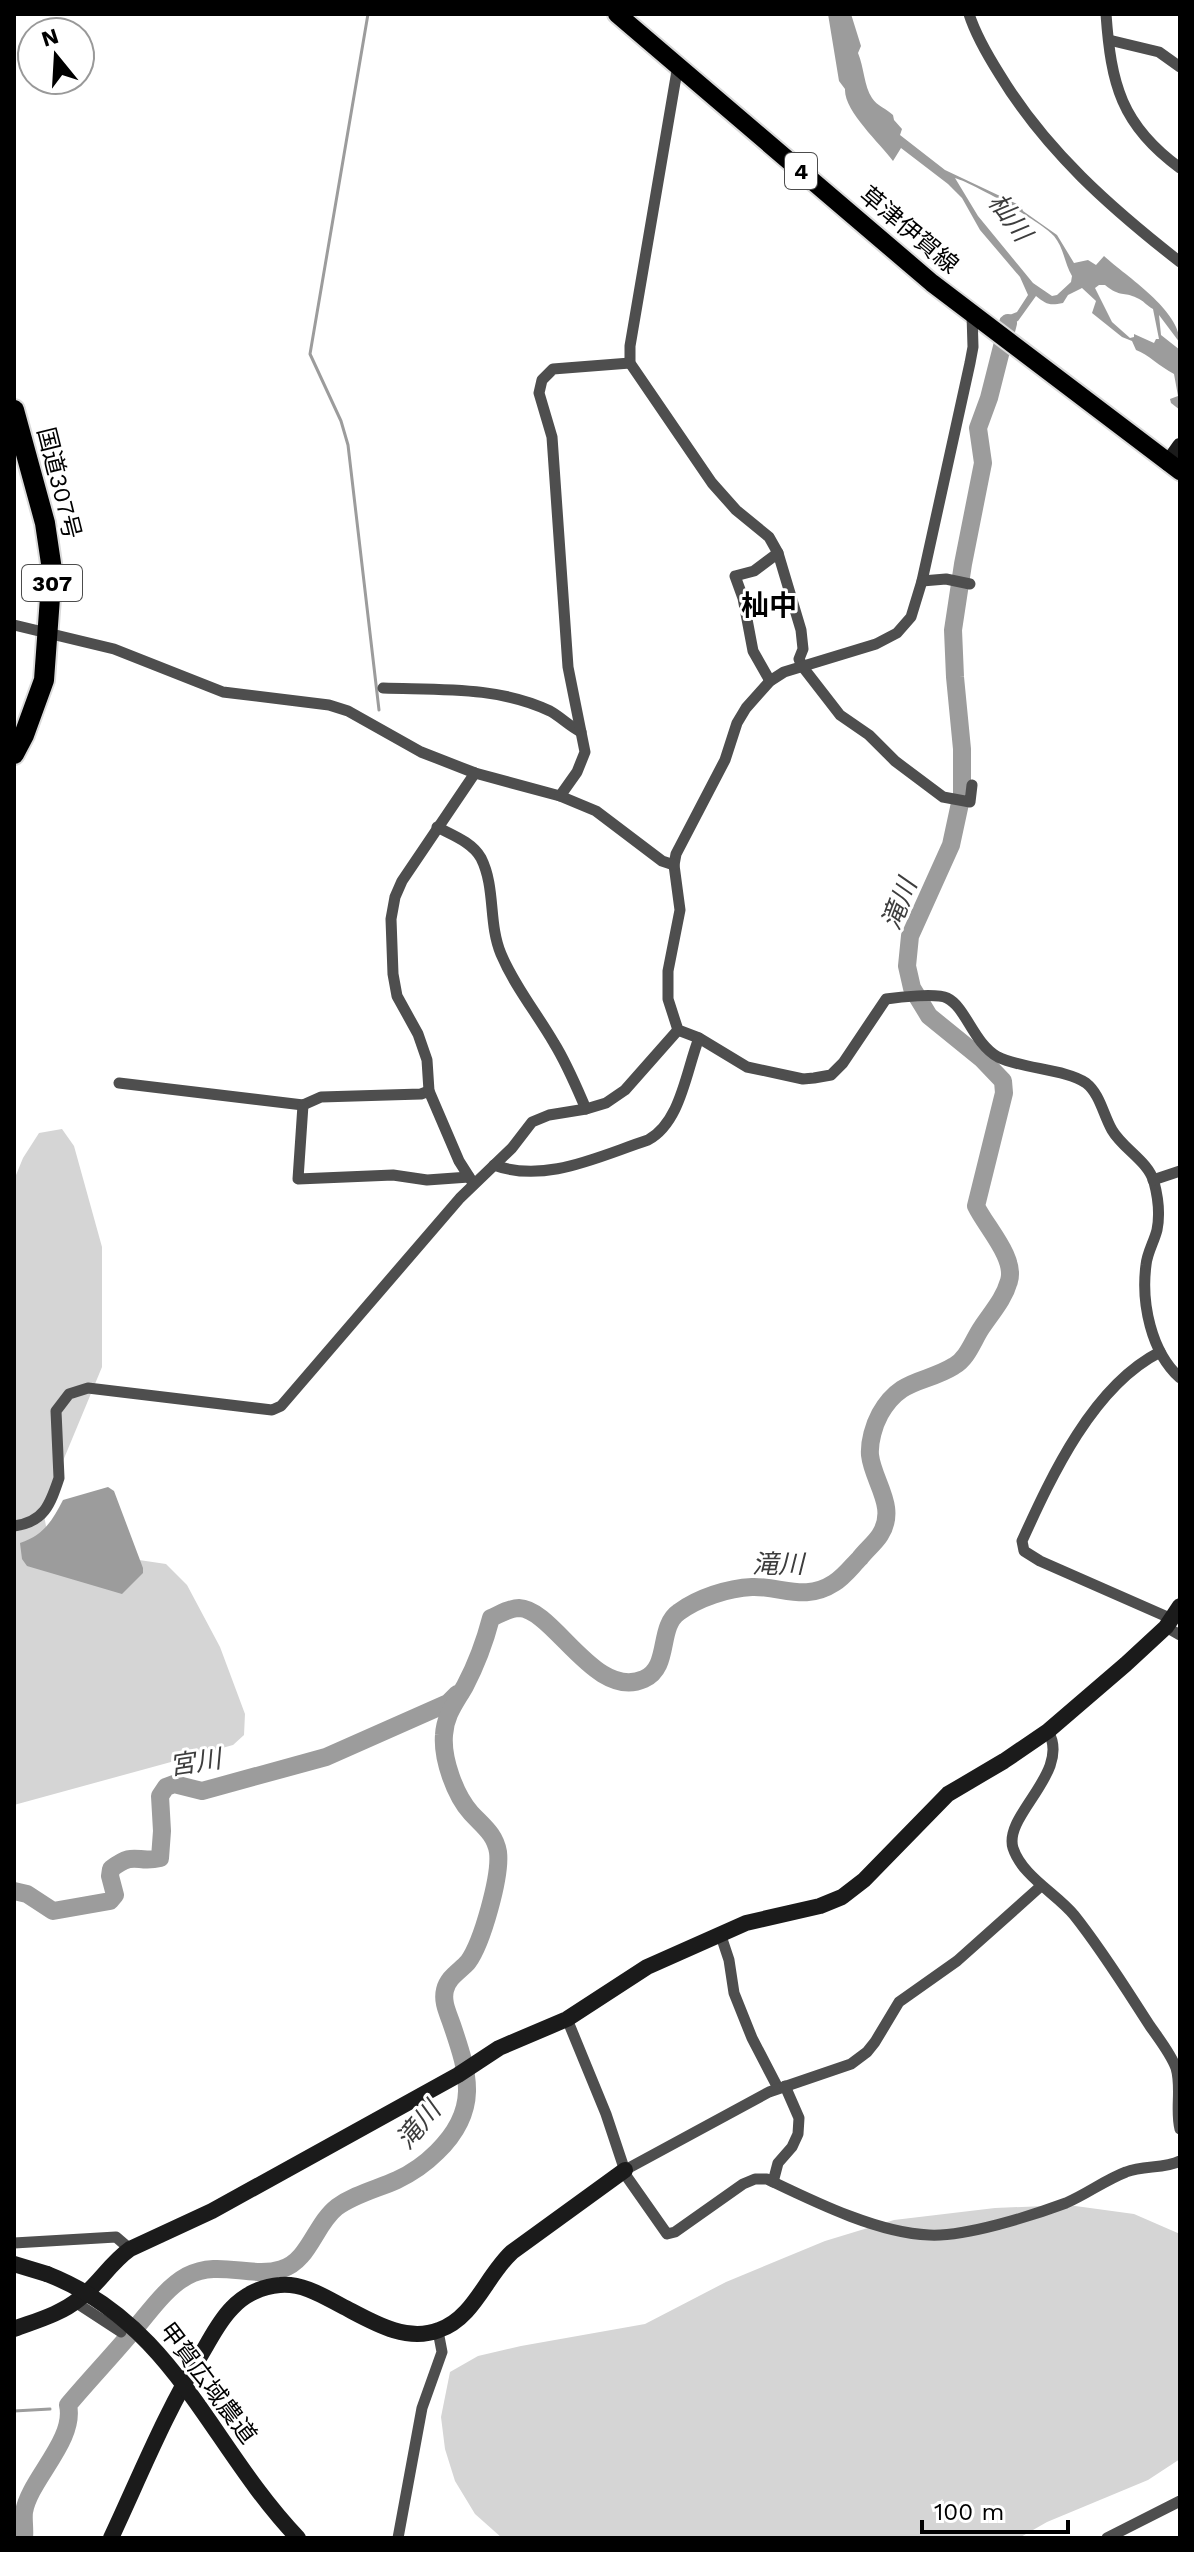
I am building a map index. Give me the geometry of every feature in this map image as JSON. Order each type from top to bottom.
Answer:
[{"type":"highway","name":"国道307号","points":[[14,412],[45,523],[52,570],[44,680],[14,754]]},
{"type":"main road","name":"草津伊賀線","points":[[617,14],[932,283],[1174,467]]},
{"type":"street","points":[[969,14],[989,58],[1043,138],[1102,197],[1180,262]]},
{"type":"street","points":[[1106,14],[1113,74],[1127,111],[1148,142],[1180,168]]},
{"type":"street","points":[[1109,40],[1159,52],[1180,67]]},
{"type":"street","points":[[678,65],[630,346],[630,363],[712,483],[736,510],[769,537],[778,553],[801,630],[803,649],[799,659],[840,715],[947,799],[970,802],[972,785]]},
{"type":"street","points":[[678,1030],[668,999],[668,971],[680,910],[674,865],[676,854],[725,760],[737,723],[770,681],[784,672],[855,651],[897,633],[911,617],[922,581],[970,363],[972,314]]},
{"type":"street","points":[[560,796],[577,772],[585,752],[568,667],[552,437],[539,393],[542,380],[553,369],[630,363]]},
{"type":"street","points":[[1174,467],[1180,446]]},
{"type":"street","points":[[770,681],[753,651],[743,598],[735,576],[754,571],[778,553]]},
{"type":"street","points":[[922,581],[946,579],[968,583]]},
{"type":"street","points":[[14,625],[114,649],[223,692],[329,705],[348,711],[421,752],[475,773],[560,796],[596,811],[662,861],[674,865]]},
{"type":"street","points":[[383,688],[486,691],[551,712],[581,732]]},
{"type":"street","points":[[471,1180],[459,1161],[429,1091],[427,1060],[418,1034],[397,996],[391,919],[402,881],[475,773]]},
{"type":"street","points":[[437,827],[469,843],[480,856],[489,881],[499,951],[523,997],[564,1061],[586,1109]]},
{"type":"street","points":[[678,1030],[699,1038],[747,1067],[803,1079],[814,1078],[831,1075],[843,1063],[886,999],[935,995],[947,998],[958,1007],[975,1037],[997,1056],[1082,1080],[1094,1090],[1112,1130],[1148,1170],[1153,1180],[1159,1208],[1157,1231],[1146,1262],[1144,1287],[1147,1310],[1160,1352],[1170,1370],[1180,1378]]},
{"type":"street","points":[[14,1526],[36,1520],[45,1512],[55,1489],[59,1478],[56,1411],[69,1394],[88,1388],[272,1410],[281,1406],[471,1180],[512,1148],[532,1122],[549,1115],[606,1103],[625,1090],[678,1030]]},
{"type":"street","points":[[494,1165],[536,1173],[562,1168],[659,1134],[686,1082],[699,1038]]},
{"type":"street","points":[[119,1083],[303,1105],[321,1097],[421,1094],[429,1091]]},
{"type":"street","points":[[303,1105],[298,1179],[393,1175],[427,1180],[471,1180]]},
{"type":"street","points":[[1153,1180],[1180,1171]]},
{"type":"street","points":[[14,2329],[75,2302],[130,2249],[212,2211],[469,2068],[499,2048],[567,2019],[647,1967],[753,1920],[820,1906],[842,1897],[864,1880],[948,1794],[1048,1731],[1175,1622],[1040,1561],[1024,1551],[1022,1541],[1058,1470],[1103,1397],[1148,1358],[1160,1352]]},
{"type":"street","points":[[1048,1731],[1054,1759],[1012,1839],[1018,1856],[1041,1886],[1072,1913],[1120,1980],[1176,2068],[1180,2129]]},
{"type":"street","points":[[111,2538],[190,2372],[227,2312],[248,2295],[272,2286],[299,2286],[394,2331],[422,2334],[438,2331],[455,2322],[471,2307],[496,2268],[512,2252],[625,2170],[782,2087],[851,2064],[875,2042],[899,2002],[957,1961],[1041,1886]]},
{"type":"street","points":[[720,1933],[729,1960],[734,1993],[752,2038],[799,2118],[798,2134],[792,2147],[778,2163],[773,2182]]},
{"type":"street","points":[[567,2019],[627,2177],[667,2234],[675,2232],[743,2184],[755,2179],[773,2182],[834,2210],[892,2229],[927,2235],[960,2234],[1067,2202],[1124,2172],[1180,2161]]},
{"type":"street","points":[[14,2243],[116,2237],[130,2249]]},
{"type":"street","name":"甲賀広域農道","points":[[14,2264],[47,2274],[86,2293],[112,2310],[160,2353],[253,2483],[298,2538]]},
{"type":"street","points":[[75,2302],[121,2332]]},
{"type":"street","points":[[398,2538],[422,2408],[442,2352],[438,2331]]},
{"type":"street","points":[[1107,2538],[1180,2501]]},
{"type":"shaded area","points":[[828,14],[851,14],[861,46],[858,53],[869,93],[893,115],[902,129],[900,135],[945,170],[1021,206],[1023,211],[1057,235],[1074,263],[1088,260],[1096,265],[1104,256],[1162,307],[1178,331],[1180,343],[1159,315],[1161,335],[1180,350],[1180,410],[1170,399],[1178,396],[1174,374],[1136,350],[1132,341],[1122,337],[1092,313],[1096,301],[1082,288],[1058,304],[1048,304],[1036,296],[1018,321],[1011,324],[1004,351],[1000,343],[1007,316],[1017,312],[1028,295],[1020,277],[980,230],[962,198],[948,184],[901,148],[893,161],[856,117],[839,81]],"holes":[[[955,178],[1007,204],[1054,236],[1072,276],[1071,282],[1052,296],[1033,283],[978,216]],[[1105,285],[1115,292],[1139,299],[1153,309],[1159,339],[1154,343],[1134,334],[1130,338],[1112,322],[1095,288]]]},
{"type":"shaded area","points":[[62,1129],[74,1146],[102,1247],[102,1367],[43,1509],[47,1532],[112,1556],[166,1564],[187,1585],[220,1647],[245,1714],[244,1735],[233,1745],[14,1805],[14,1180],[39,1133]]},
{"type":"shaded area","points":[[108,1487],[114,1491],[143,1568],[143,1573],[122,1594],[27,1566],[22,1559],[20,1543],[46,1526],[63,1500]]},
{"type":"shaded area","points":[[1068,2205],[1134,2214],[1180,2234],[1180,2459],[1148,2480],[1047,2522],[1019,2538],[502,2538],[475,2514],[455,2481],[445,2449],[441,2417],[450,2372],[478,2356],[645,2324],[726,2282],[825,2241],[894,2220],[995,2208]]},
{"type":"waterway","points":[[368,14],[310,354],[341,421],[348,445],[379,710]]},
{"type":"waterway","name":"滝川","points":[[24,2538],[24,2512],[34,2487],[65,2432],[69,2418],[68,2405],[171,2287],[199,2271],[259,2272],[291,2265],[337,2207],[418,2168],[451,2137],[460,2121],[465,2107],[466,2076],[444,1994],[449,1981],[468,1962],[479,1940],[494,1892],[498,1852],[491,1835],[465,1805],[455,1787],[447,1765],[444,1735],[449,1715],[473,1670],[491,1618],[515,1608],[532,1612],[592,1666],[609,1677],[626,1682],[644,1679],[652,1673],[658,1666],[672,1619],[695,1602],[733,1589],[763,1587],[813,1592],[834,1583],[876,1541],[885,1525],[886,1505],[870,1455],[872,1434],[880,1414],[896,1393],[905,1387],[959,1363],[1007,1288],[1008,1263],[976,1206],[1004,1093],[1003,1081],[982,1059],[929,1016],[912,988],[907,966],[910,936],[951,845],[962,794],[962,749],[953,630],[983,463],[978,428],[1008,323]]},
{"type":"waterway","name":"宮川","points":[[14,1891],[27,1894],[53,1911],[110,1901],[115,1895],[111,1869],[126,1860],[160,1858],[160,1796],[166,1787],[174,1784],[202,1791],[326,1757],[448,1703],[457,1694]]},
{"type":"waterway","points":[[14,2411],[50,2409]]},
{"type":"district","name":"杣中","points":[[769,605]]},
{"type":"water label","name":"杣川","points":[[1010,217]]}]
